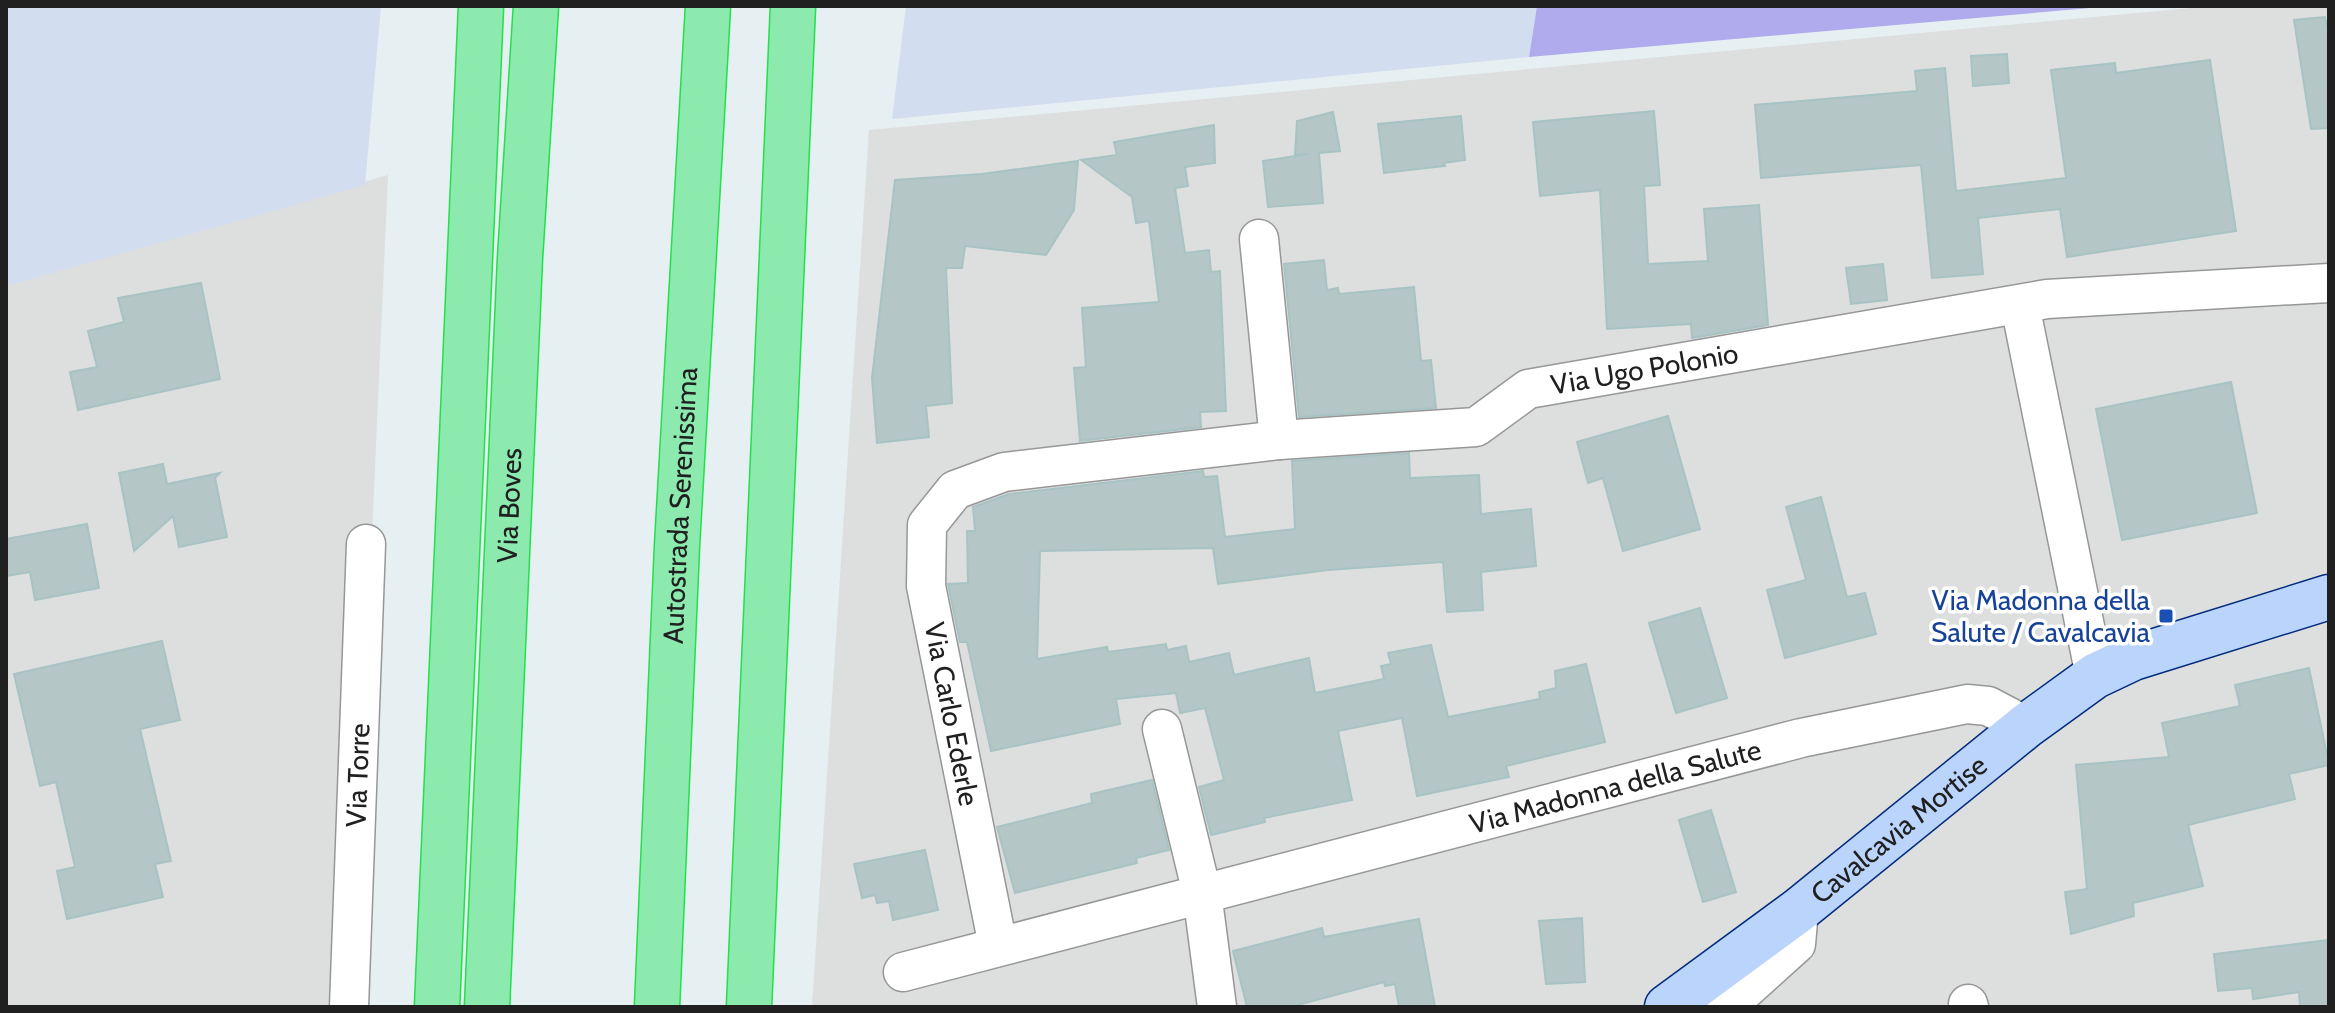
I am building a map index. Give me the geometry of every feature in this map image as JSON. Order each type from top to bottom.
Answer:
[{"type":"highway","name":"Via Boves","points":[[437,1007],[481,6]]},
{"type":"highway","name":"Via Boves","points":[[487,1007],[520,274],[536,6]]},
{"type":"highway","name":"Autostrada Serenissima","points":[[657,1007],[677,546],[708,6]]},
{"type":"highway","points":[[749,1007],[793,6]]},
{"type":"street","points":[[1259,239],[1279,440]]},
{"type":"street","name":"Via Ugo Polonio","points":[[955,490],[1004,472],[1279,440],[1476,427],[1528,389],[2047,299],[2329,283]]},
{"type":"street","points":[[2020,305],[2114,667],[2329,597]]},
{"type":"street","name":"Via Carlo Ederle","points":[[955,490],[927,525],[926,586],[998,946]]},
{"type":"street","name":"Via Torre","points":[[349,1007],[366,544]]},
{"type":"street","name":"Cavalcavia Mortise","points":[[1667,1007],[1799,910],[2026,726],[2114,667]]},
{"type":"street","name":"Via Madonna della Salute","points":[[903,972],[1831,732],[1967,704],[1988,706],[2026,726]]},
{"type":"street","points":[[1162,729],[1202,893],[1217,1007]]},
{"type":"street","points":[[1726,1007],[1796,944],[1799,910]]},
{"type":"shaded area","points":[[6,6],[381,6],[365,185],[6,286]]},
{"type":"shaded area","points":[[906,6],[1537,6],[1529,57],[892,119]]},
{"type":"shaded area","points":[[1537,6],[2113,6],[1529,57]]},
{"type":"shaded area","points":[[2213,6],[2329,6],[2329,1007],[812,1007],[869,130]]},
{"type":"shaded area","points":[[388,175],[351,1007],[6,1007],[6,286]]},
{"type":"building","points":[[2325,17],[2329,37],[2329,128],[2311,129],[2294,20]]},
{"type":"building","points":[[2007,54],[2009,83],[1973,86],[1971,56]]},
{"type":"building","points":[[2210,60],[2236,231],[2067,257],[2060,209],[1978,218],[1983,274],[1932,278],[1921,165],[1761,178],[1755,105],[1917,91],[1915,71],[1945,68],[1956,191],[2066,178],[2051,70],[2115,63],[2116,73]]},
{"type":"building","points":[[1654,111],[1660,185],[1644,186],[1648,264],[1708,261],[1704,209],[1759,205],[1768,325],[1692,338],[1691,324],[1607,329],[1600,190],[1540,196],[1533,122]]},
{"type":"building","points":[[1333,112],[1340,151],[1319,153],[1323,203],[1268,207],[1263,161],[1308,154],[1295,155],[1297,121]]},
{"type":"building","points":[[1461,116],[1465,160],[1444,163],[1445,166],[1384,173],[1378,124]]},
{"type":"building","points":[[1214,125],[1215,163],[1185,167],[1188,186],[1175,188],[1185,253],[1209,250],[1211,272],[1220,271],[1226,411],[1200,412],[1201,427],[1080,441],[1074,368],[1086,367],[1082,308],[1159,302],[1149,221],[1136,223],[1132,197],[1081,160],[1117,155],[1114,142]]},
{"type":"building","points":[[1078,161],[1074,210],[1046,255],[965,246],[962,268],[946,268],[952,403],[926,406],[929,437],[877,443],[872,378],[895,180],[982,174]]},
{"type":"building","points":[[1324,260],[1327,290],[1338,288],[1339,294],[1414,287],[1421,361],[1431,360],[1436,408],[1299,417],[1284,264]]},
{"type":"building","points":[[1883,264],[1887,300],[1851,304],[1846,268]]},
{"type":"building","points":[[201,283],[220,379],[78,410],[70,372],[97,367],[88,331],[124,322],[118,298]]},
{"type":"building","points":[[2231,382],[2257,513],[2122,540],[2096,409]]},
{"type":"building","points":[[1668,416],[1700,529],[1623,551],[1603,478],[1588,483],[1577,442]]},
{"type":"building","points":[[1409,453],[1410,478],[1479,475],[1481,514],[1531,509],[1536,566],[1481,572],[1483,610],[1447,612],[1443,562],[1328,570],[1218,584],[1213,548],[1040,551],[1037,659],[1107,647],[1108,652],[1166,644],[1167,650],[1186,646],[1189,662],[1229,653],[1234,675],[1309,658],[1315,693],[1384,679],[1381,666],[1391,664],[1388,653],[1431,645],[1448,717],[1540,699],[1539,692],[1556,688],[1555,671],[1586,664],[1605,742],[1506,766],[1509,777],[1417,796],[1402,718],[1338,731],[1352,800],[1264,818],[1265,822],[1211,835],[1199,787],[1224,780],[1205,708],[1180,713],[1176,693],[1116,699],[1120,724],[991,751],[967,642],[960,642],[948,584],[968,583],[967,531],[975,531],[973,507],[1009,494],[1203,471],[1204,477],[1217,476],[1225,537],[1295,529],[1292,461]]},
{"type":"building","points":[[163,464],[167,484],[220,473],[215,478],[227,537],[179,547],[173,516],[134,551],[119,473]]},
{"type":"building","points":[[1821,497],[1847,597],[1865,593],[1876,634],[1785,658],[1767,590],[1806,580],[1786,507]]},
{"type":"building","points":[[87,524],[99,588],[35,600],[30,572],[6,576],[6,539]]},
{"type":"building","points":[[1700,608],[1727,698],[1676,713],[1649,623]]},
{"type":"building","points":[[162,641],[180,720],[140,729],[171,861],[155,864],[163,897],[67,919],[57,871],[75,867],[56,782],[40,786],[14,674]]},
{"type":"building","points":[[2309,668],[2329,765],[2289,774],[2295,799],[2188,825],[2203,886],[2133,903],[2134,916],[2071,934],[2065,892],[2087,889],[2076,765],[2169,757],[2162,723],[2240,706],[2235,685]]},
{"type":"building","points":[[1152,780],[1169,850],[1136,858],[1137,863],[1015,893],[997,827],[1092,803],[1091,794]]},
{"type":"building","points":[[1711,810],[1736,892],[1703,902],[1679,820]]},
{"type":"building","points":[[925,850],[938,910],[893,920],[889,901],[877,903],[875,895],[862,898],[854,864]]},
{"type":"building","points":[[1582,918],[1585,982],[1546,984],[1539,921]]},
{"type":"building","points":[[1419,919],[1435,1007],[1399,1007],[1395,984],[1385,986],[1384,982],[1290,1007],[1247,1007],[1233,951],[1322,928],[1324,937]]},
{"type":"building","points":[[2329,940],[2329,1007],[2300,1007],[2299,992],[2253,999],[2252,988],[2218,991],[2214,954]]},
{"type":"place","name":"Via Madonna della Salute / Cavalcavia","points":[[2166,616]]}]
